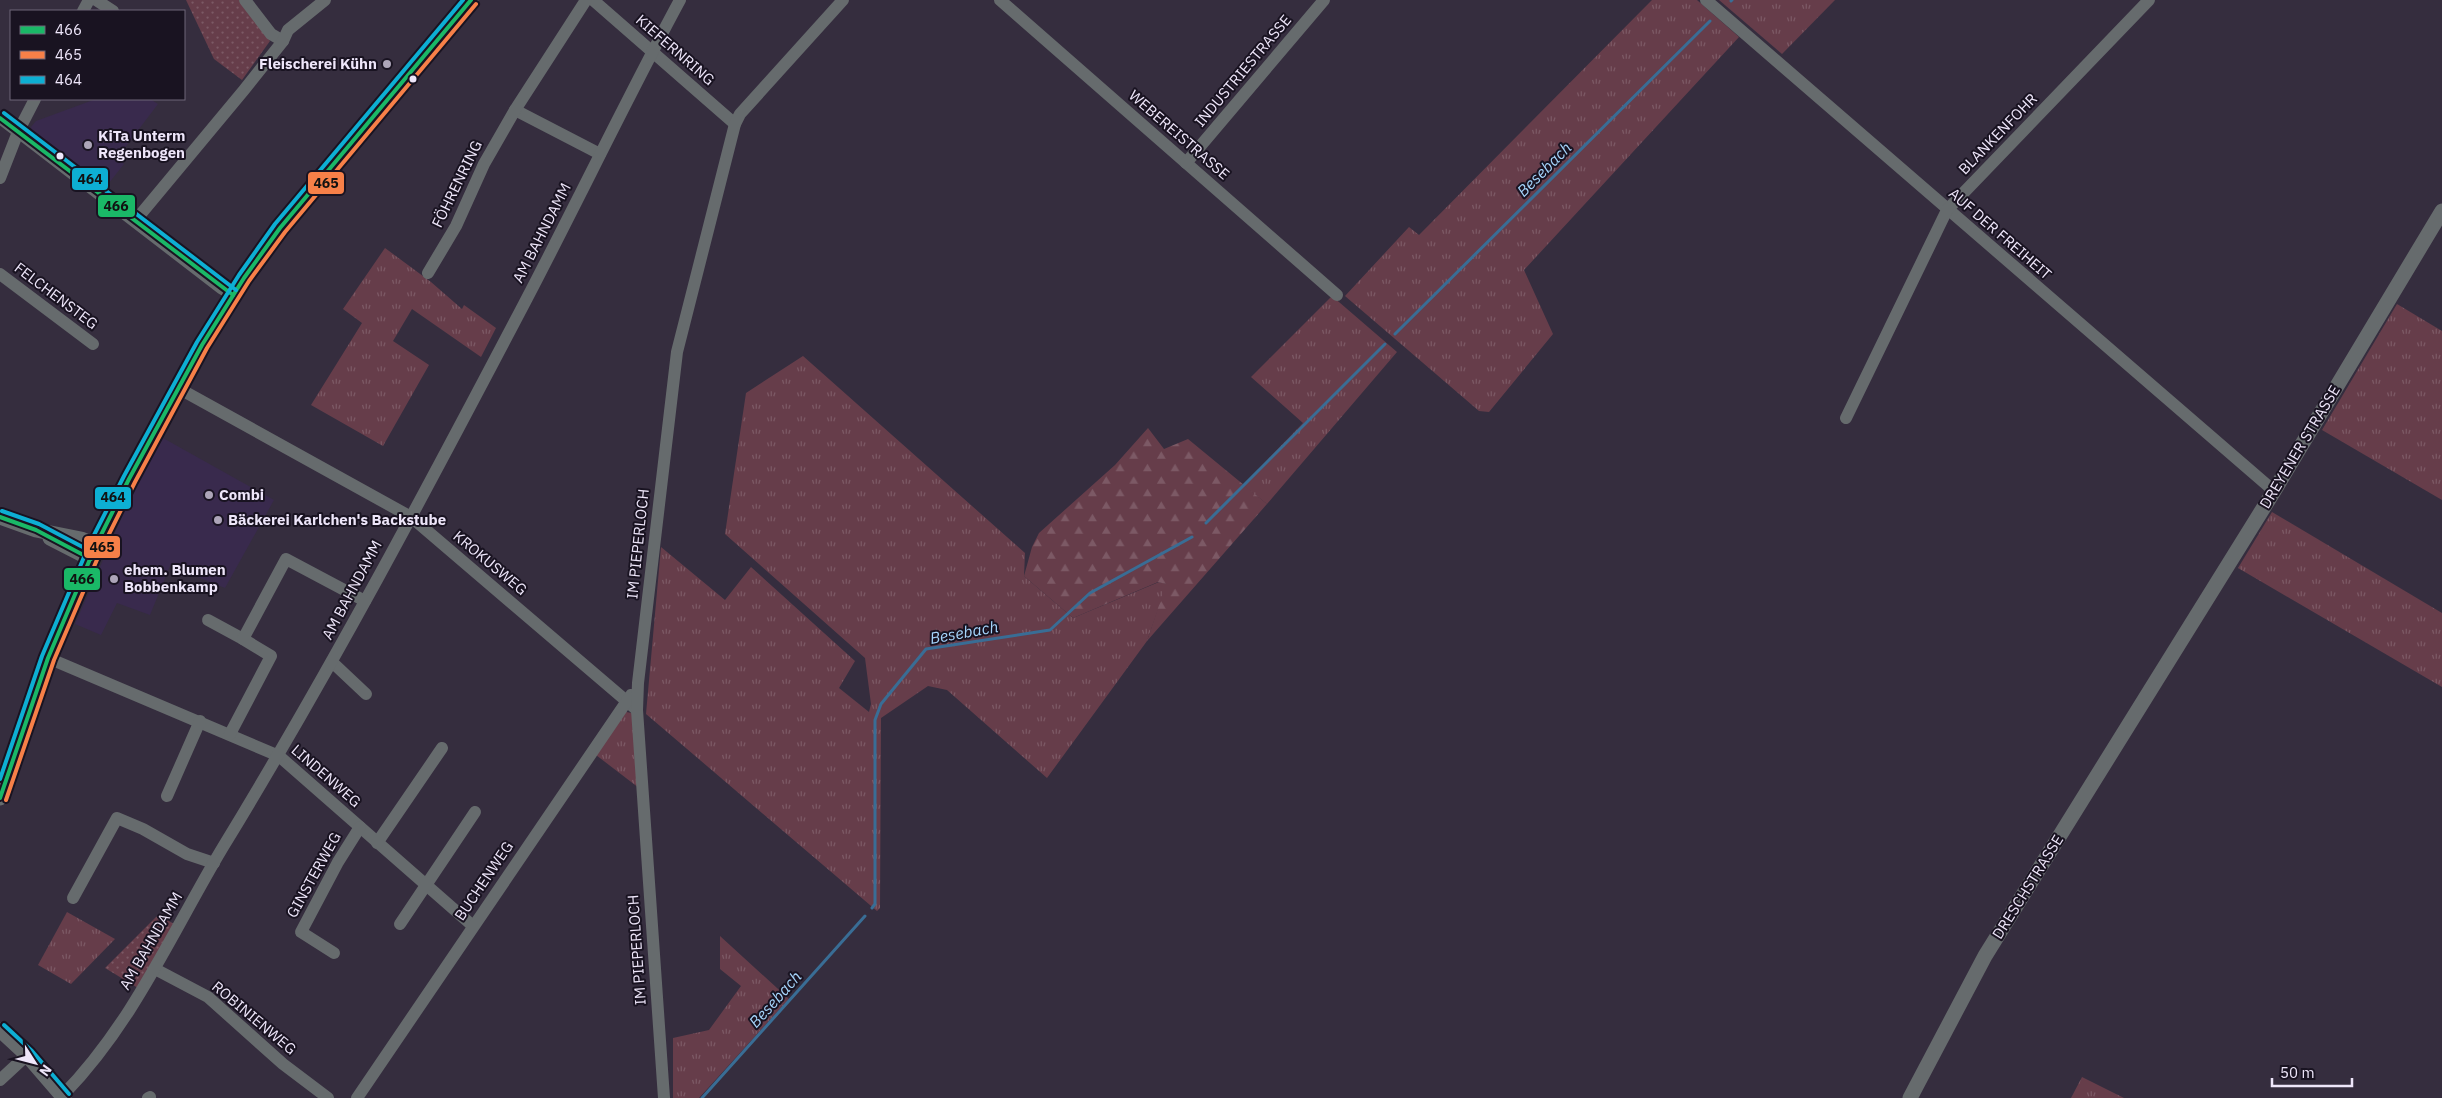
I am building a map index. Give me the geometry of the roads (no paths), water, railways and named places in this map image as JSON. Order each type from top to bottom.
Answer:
[{"type":"street","points":[[96,0],[111,10]]},
{"type":"street","points":[[245,0],[271,34],[283,41]]},
{"type":"street","points":[[135,221],[283,41],[288,30],[325,0]]},
{"type":"street","points":[[0,798],[48,658],[93,552],[178,388],[233,295],[280,228],[471,0]]},
{"type":"street","name":"FÖHRENRING","points":[[428,273],[456,226],[484,164],[515,110],[586,0]]},
{"type":"street","name":"KIEFERNRING","points":[[593,0],[735,124]]},
{"type":"street","name":"AM BAHNDAMM","points":[[63,1097],[122,1024],[332,662],[525,302],[680,0]]},
{"type":"street","name":"IM PIEPERLOCH","points":[[664,1098],[637,710],[638,683],[677,352],[735,124],[740,114],[843,0]]},
{"type":"street","name":"WEBEREISTRASSE","points":[[1000,0],[1337,295]]},
{"type":"street","name":"INDUSTRIESTRASSE","points":[[1186,163],[1324,0]]},
{"type":"street","name":"AUF DER FREIHEIT","points":[[1706,0],[2274,491]]},
{"type":"street","name":"BLANKENFOHR","points":[[1846,418],[1947,210],[2149,0]]},
{"type":"street","points":[[0,178],[18,132],[34,100]]},
{"type":"street","points":[[515,110],[600,154]]},
{"type":"street","points":[[0,118],[221,288],[233,295]]},
{"type":"street","name":"DREYENER STRASSE","points":[[2157,683],[2442,211]]},
{"type":"street","name":"FELCHENSTEG","points":[[0,274],[93,344]]},
{"type":"street","name":"KROKUSWEG","points":[[178,388],[411,517],[637,710]]},
{"type":"street","points":[[0,517],[36,530],[81,539],[93,552]]},
{"type":"street","points":[[244,640],[286,559],[365,601]]},
{"type":"street","points":[[208,620],[271,656],[230,734]]},
{"type":"street","name":"LINDENWEG","points":[[48,658],[279,756],[473,926]]},
{"type":"street","points":[[332,662],[366,694]]},
{"type":"street","name":"BUCHENWEG","points":[[357,1098],[638,683]]},
{"type":"street","name":"DRESCHSTRASSE","points":[[1910,1098],[1985,956],[2157,683]]},
{"type":"street","points":[[168,796],[200,721]]},
{"type":"street","points":[[377,842],[442,748]]},
{"type":"street","points":[[400,924],[440,867],[475,812]]},
{"type":"street","points":[[73,898],[117,818],[143,829],[186,854],[214,863]]},
{"type":"street","name":"GINSTERWEG","points":[[334,953],[301,932],[338,862],[360,827]]},
{"type":"street","name":"ROBINIENWEG","points":[[155,969],[208,997],[283,1064],[328,1098]]},
{"type":"street","points":[[0,1030],[27,1055],[63,1097]]},
{"type":"street","points":[[0,1080],[27,1055]]},
{"type":"waterway","name":"Besebach","points":[[1395,334],[1710,21]]},
{"type":"waterway","name":"Besebach","points":[[1206,523],[1385,344]]},
{"type":"waterway","name":"Besebach","points":[[872,908],[875,904],[875,720],[881,704],[926,649],[1050,630],[1090,593],[1192,537]]},
{"type":"waterway","name":"Besebach","points":[[702,1098],[865,916]]},
{"type":"place","name":"Fleischerei Kühn","points":[[387,64]]},
{"type":"place","name":"KiTa Unterm Regenbogen","points":[[88,145]]},
{"type":"place","name":"Combi","points":[[209,495]]},
{"type":"place","name":"Bäckerei Karlchen's Backstube","points":[[218,520]]},
{"type":"place","name":"ehem. Blumen Bobbenkamp","points":[[114,579]]}]
